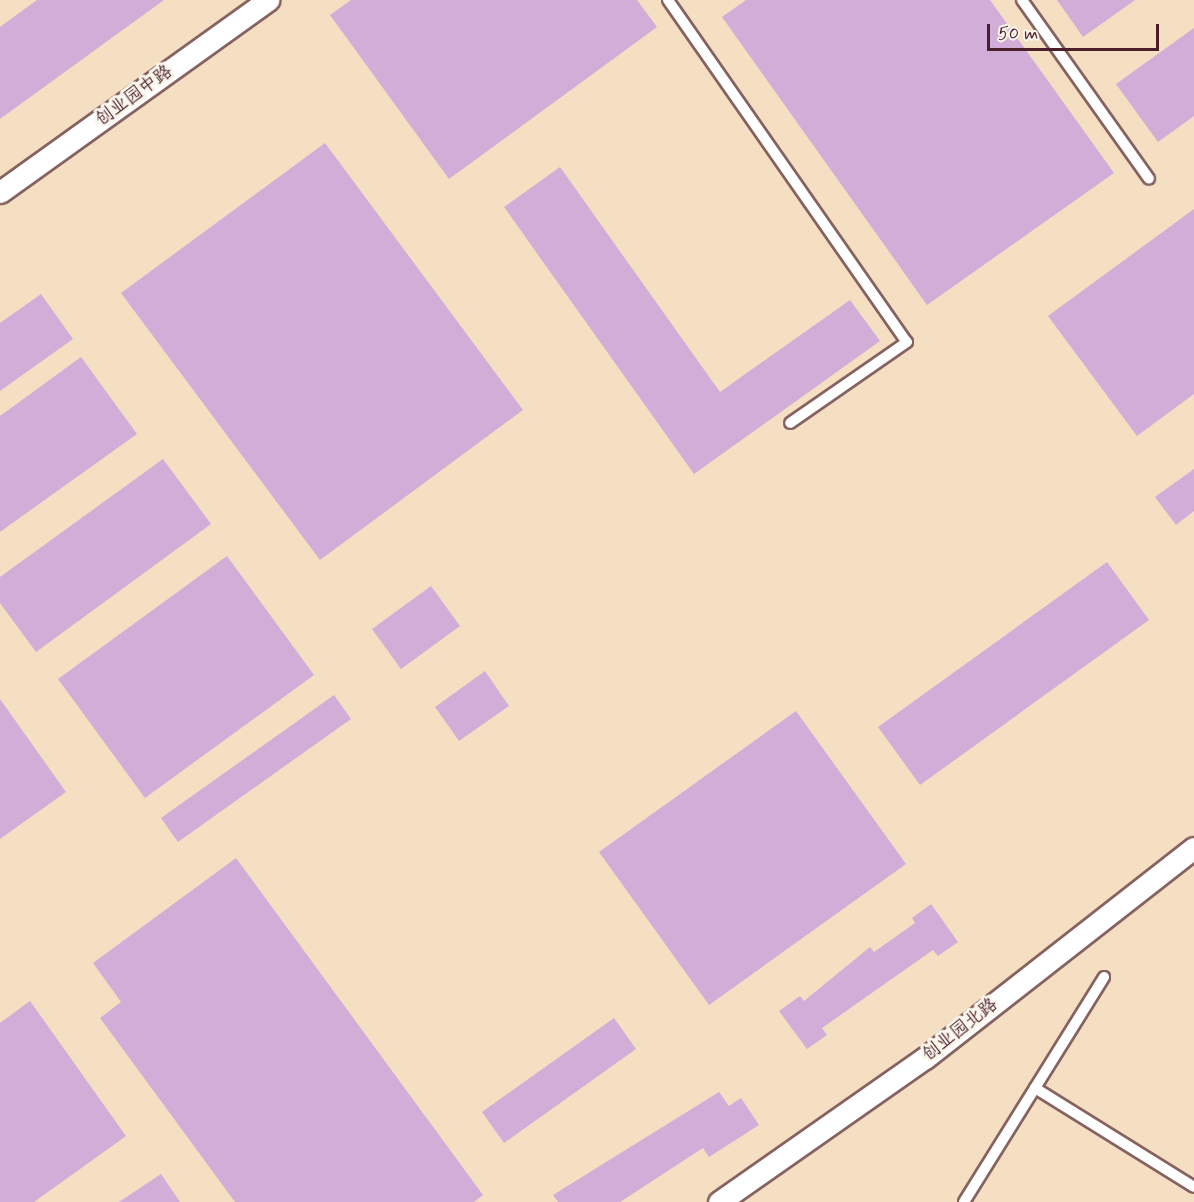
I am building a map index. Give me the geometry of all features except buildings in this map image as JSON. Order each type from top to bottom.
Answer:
[{"type":"street","name":"创业园中路","points":[[0,192],[268,0]]},
{"type":"street","name":"创业园北路","points":[[719,1202],[925,1058],[1194,848]]},
{"type":"lane","points":[[668,0],[907,342],[790,423]]},
{"type":"lane","points":[[1022,0],[1149,179]]},
{"type":"lane","points":[[964,1202],[1104,977]]},
{"type":"lane","points":[[1035,1088],[1194,1187]]}]
